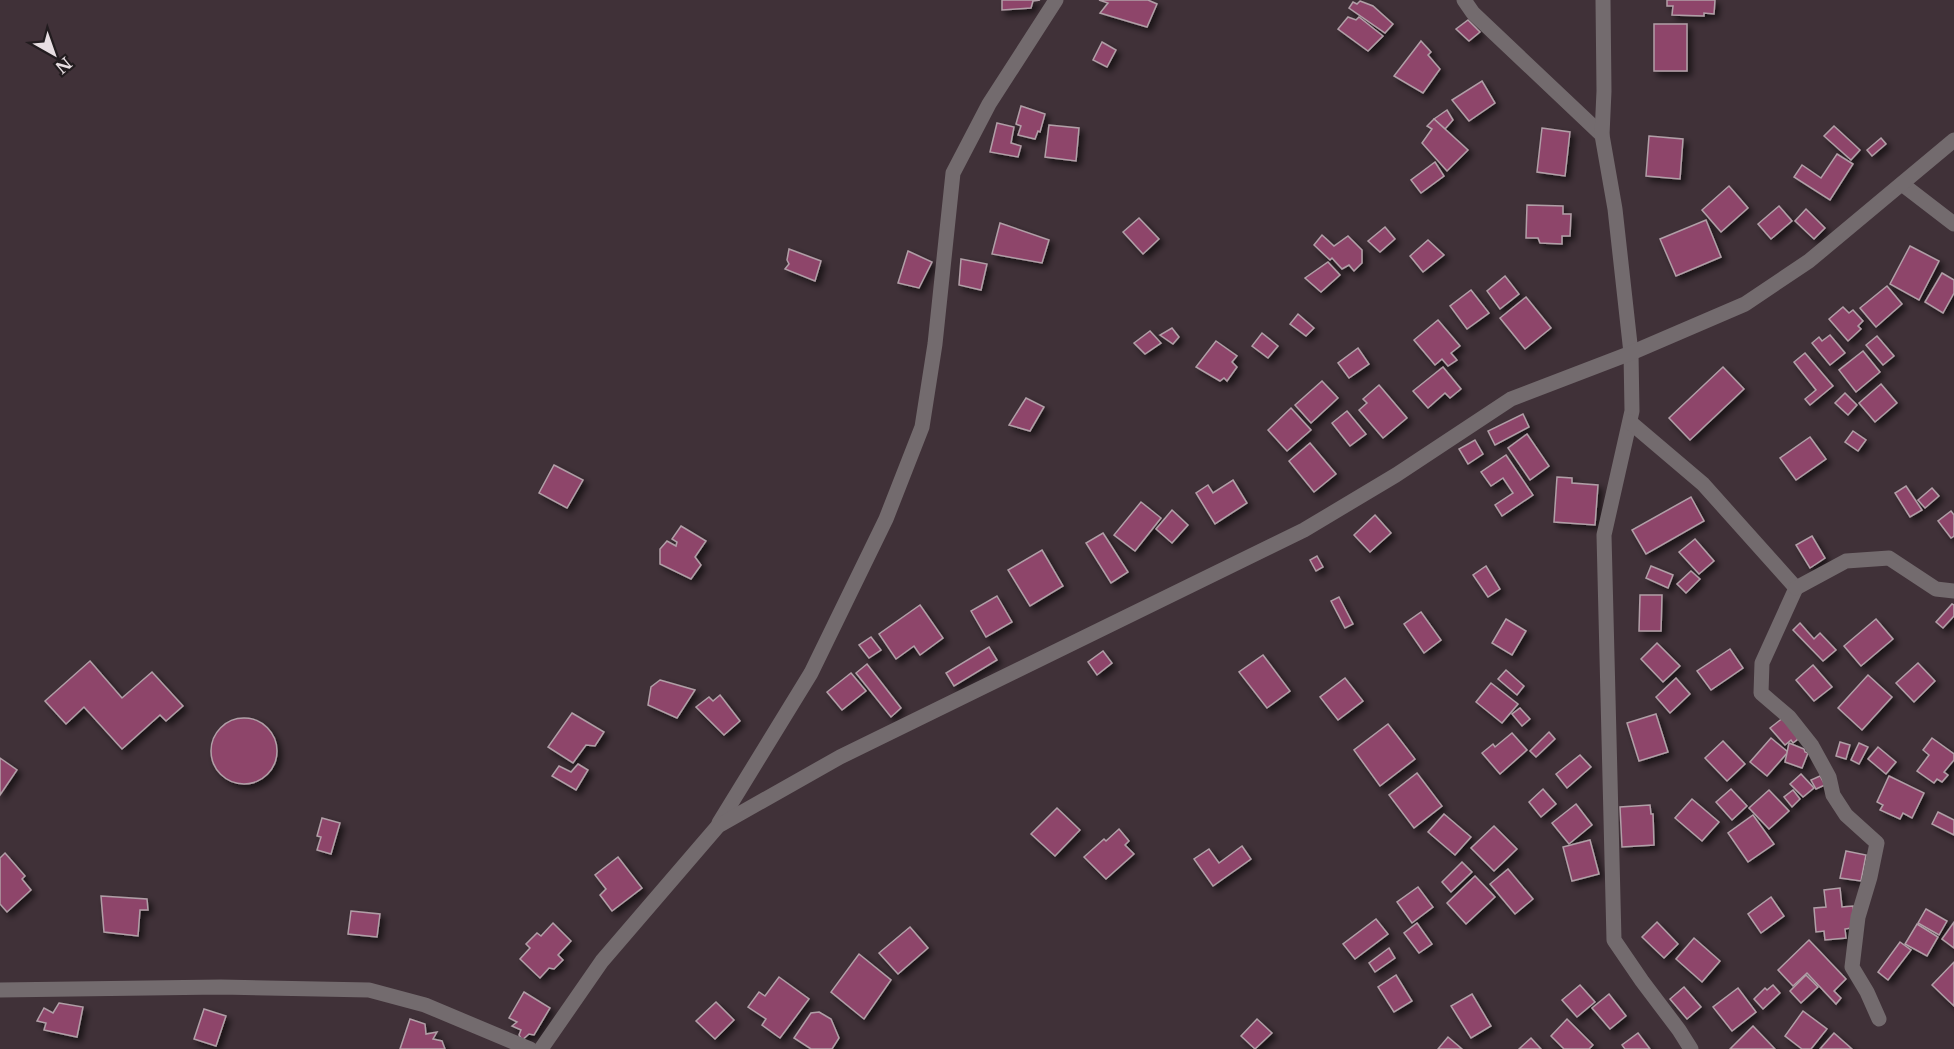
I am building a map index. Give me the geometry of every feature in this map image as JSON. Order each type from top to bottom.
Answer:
[{"type":"street","points":[[541,1049],[602,961],[718,826],[811,673],[886,519],[922,427],[935,344],[953,173],[989,104],[1056,0]]},
{"type":"street","points":[[1464,0],[1473,13],[1602,135]]},
{"type":"street","points":[[1603,0],[1602,135],[1615,209],[1631,353],[1632,411],[1604,535],[1614,940],[1691,1049]]},
{"type":"street","points":[[718,826],[840,757],[1304,530],[1396,476],[1511,399],[1631,353],[1745,304],[1809,261],[1954,140]]},
{"type":"street","points":[[1902,184],[1954,224]]},
{"type":"street","points":[[1630,422],[1703,484],[1796,588]]},
{"type":"street","points":[[1879,1019],[1852,967],[1858,917],[1877,843],[1846,815],[1833,795],[1829,777],[1812,746],[1788,717],[1761,693],[1762,663],[1796,588],[1846,561],[1889,558],[1936,589],[1954,591]]},
{"type":"street","points":[[0,990],[221,987],[369,990],[426,1005],[530,1049]]},
{"type":"building","points":[[1002,0],[1040,0],[1033,1],[1031,8],[1002,10]]},
{"type":"building","points":[[1099,0],[1148,0],[1157,4],[1147,27],[1100,13],[1108,3]]},
{"type":"building","points":[[1667,0],[1715,0],[1714,14],[1672,15],[1673,6],[1667,6]]},
{"type":"building","points":[[1360,1],[1373,6],[1393,24],[1385,33],[1349,8],[1353,2],[1357,4]]},
{"type":"building","points":[[1348,17],[1356,20],[1359,17],[1383,36],[1368,51],[1338,29]]},
{"type":"building","points":[[1468,20],[1480,32],[1469,41],[1456,29]]},
{"type":"building","points":[[1654,24],[1687,24],[1687,71],[1654,71]]},
{"type":"building","points":[[1421,41],[1431,52],[1428,55],[1440,69],[1423,93],[1394,76]]},
{"type":"building","points":[[1102,42],[1116,50],[1107,67],[1093,60]]},
{"type":"building","points":[[1482,81],[1495,103],[1469,121],[1452,100]]},
{"type":"building","points":[[1021,106],[1045,114],[1040,132],[1038,131],[1035,139],[1018,135],[1021,126],[1016,124]]},
{"type":"building","points":[[1447,110],[1453,120],[1445,129],[1434,119]]},
{"type":"building","points":[[1434,119],[1468,150],[1447,171],[1422,143],[1432,129],[1427,126]]},
{"type":"building","points":[[997,123],[1014,127],[1011,143],[1021,146],[1018,157],[990,152]]},
{"type":"building","points":[[1049,125],[1079,128],[1076,161],[1045,157]]},
{"type":"building","points":[[1834,126],[1860,150],[1851,160],[1824,136]]},
{"type":"building","points":[[1542,128],[1570,132],[1565,176],[1537,172]]},
{"type":"building","points":[[1649,136],[1683,139],[1680,179],[1646,176]]},
{"type":"building","points":[[1881,138],[1886,144],[1872,156],[1867,150]]},
{"type":"building","points":[[1837,154],[1853,164],[1830,200],[1794,177],[1802,165],[1821,178]]},
{"type":"building","points":[[1435,162],[1444,176],[1421,193],[1411,180]]},
{"type":"building","points":[[1729,186],[1748,208],[1721,232],[1702,210]]},
{"type":"building","points":[[1527,205],[1563,206],[1563,214],[1571,214],[1570,236],[1562,236],[1562,244],[1540,243],[1538,238],[1526,238]]},
{"type":"building","points":[[1779,206],[1792,221],[1771,239],[1758,224]]},
{"type":"building","points":[[1806,209],[1825,228],[1814,239],[1795,221]]},
{"type":"building","points":[[1139,218],[1159,239],[1143,254],[1123,232]]},
{"type":"building","points":[[1706,220],[1721,257],[1676,276],[1660,239]]},
{"type":"building","points":[[1000,223],[1049,240],[1042,263],[992,254]]},
{"type":"building","points":[[1385,227],[1395,239],[1380,252],[1368,241]]},
{"type":"building","points":[[1322,235],[1334,246],[1348,236],[1362,250],[1362,263],[1354,271],[1349,265],[1342,269],[1332,258],[1330,260],[1314,245]]},
{"type":"building","points":[[1428,240],[1444,255],[1423,272],[1410,256]]},
{"type":"building","points":[[1910,246],[1939,261],[1919,300],[1890,284]]},
{"type":"building","points":[[789,249],[821,261],[815,281],[785,269],[789,264],[787,260]]},
{"type":"building","points":[[908,251],[932,262],[919,288],[898,283]]},
{"type":"building","points":[[961,259],[987,264],[981,290],[959,285]]},
{"type":"building","points":[[1328,262],[1340,275],[1321,292],[1305,278]]},
{"type":"building","points":[[1942,273],[1954,280],[1954,293],[1943,313],[1925,302]]},
{"type":"building","points":[[1505,276],[1519,294],[1500,309],[1487,291]]},
{"type":"building","points":[[1887,286],[1902,304],[1876,327],[1860,308]]},
{"type":"building","points":[[1471,290],[1489,313],[1467,329],[1450,306]]},
{"type":"building","points":[[1526,297],[1551,328],[1525,349],[1500,318]]},
{"type":"building","points":[[1843,307],[1849,313],[1853,310],[1863,321],[1858,326],[1861,329],[1848,341],[1829,319]]},
{"type":"building","points":[[1298,314],[1314,328],[1306,336],[1290,324]]},
{"type":"building","points":[[1438,320],[1460,346],[1451,353],[1457,360],[1448,366],[1442,359],[1435,365],[1414,340]]},
{"type":"building","points":[[1172,328],[1179,337],[1173,344],[1160,335]]},
{"type":"building","points":[[1150,331],[1161,343],[1145,354],[1134,343]]},
{"type":"building","points":[[1262,333],[1278,346],[1268,358],[1252,346]]},
{"type":"building","points":[[1830,335],[1845,353],[1830,365],[1812,343],[1819,337],[1822,341]]},
{"type":"building","points":[[1877,336],[1894,356],[1883,365],[1866,345]]},
{"type":"building","points":[[1216,341],[1237,356],[1232,362],[1237,367],[1227,381],[1224,378],[1220,381],[1196,367]]},
{"type":"building","points":[[1358,348],[1369,364],[1349,378],[1338,363]]},
{"type":"building","points":[[1863,351],[1880,372],[1856,392],[1839,370]]},
{"type":"building","points":[[1805,353],[1833,386],[1810,405],[1805,399],[1816,390],[1794,362]]},
{"type":"building","points":[[1443,367],[1461,389],[1450,398],[1445,393],[1428,408],[1413,391]]},
{"type":"building","points":[[1723,367],[1744,389],[1690,440],[1669,418]]},
{"type":"building","points":[[1322,381],[1338,398],[1311,423],[1295,405]]},
{"type":"building","points":[[1881,384],[1897,403],[1875,422],[1859,403]]},
{"type":"building","points":[[1379,385],[1407,418],[1383,438],[1359,410],[1367,403],[1363,399]]},
{"type":"building","points":[[1845,393],[1857,405],[1848,415],[1835,403]]},
{"type":"building","points":[[1026,398],[1044,407],[1030,431],[1009,425]]},
{"type":"building","points":[[1291,408],[1311,430],[1287,451],[1268,430]]},
{"type":"building","points":[[1347,411],[1366,434],[1350,446],[1332,423]]},
{"type":"building","points":[[1523,414],[1529,427],[1495,445],[1488,431]]},
{"type":"building","points":[[1853,431],[1866,440],[1858,451],[1845,442]]},
{"type":"building","points":[[1527,434],[1549,466],[1530,480],[1508,448]]},
{"type":"building","points":[[1810,437],[1826,459],[1796,480],[1780,458]]},
{"type":"building","points":[[1475,440],[1483,454],[1468,464],[1459,449]]},
{"type":"building","points":[[1310,443],[1336,474],[1314,492],[1289,461]]},
{"type":"building","points":[[1506,455],[1533,495],[1502,516],[1495,505],[1513,493],[1503,478],[1491,486],[1481,472]]},
{"type":"building","points":[[554,465],[583,480],[567,508],[539,493]]},
{"type":"building","points":[[1557,477],[1572,478],[1572,483],[1598,485],[1595,525],[1554,522]]},
{"type":"building","points":[[1233,480],[1247,503],[1215,524],[1196,493],[1208,485],[1213,493]]},
{"type":"building","points":[[1906,486],[1922,510],[1910,517],[1895,493]]},
{"type":"building","points":[[1932,488],[1939,496],[1925,508],[1918,500]]},
{"type":"building","points":[[1691,497],[1704,521],[1646,554],[1632,530]]},
{"type":"building","points":[[1141,502],[1161,518],[1135,551],[1114,535]]},
{"type":"building","points":[[1172,510],[1188,525],[1172,543],[1156,529]]},
{"type":"building","points":[[1951,511],[1954,515],[1954,536],[1951,538],[1938,521]]},
{"type":"building","points":[[1375,515],[1391,533],[1370,552],[1354,535]]},
{"type":"building","points":[[681,526],[706,541],[695,557],[701,565],[691,579],[660,564],[660,549],[667,541],[676,546],[677,542],[672,539]]},
{"type":"building","points":[[1103,533],[1128,572],[1111,583],[1086,543]]},
{"type":"building","points":[[1812,536],[1825,558],[1810,568],[1796,545]]},
{"type":"building","points":[[1695,539],[1714,561],[1699,574],[1679,552]]},
{"type":"building","points":[[1042,550],[1063,586],[1030,606],[1008,570]]},
{"type":"building","points":[[1317,556],[1323,567],[1316,571],[1310,560]]},
{"type":"building","points":[[1486,566],[1500,589],[1488,597],[1473,575]]},
{"type":"building","points":[[1651,566],[1673,575],[1668,588],[1646,578]]},
{"type":"building","points":[[1691,571],[1700,579],[1686,593],[1677,584]]},
{"type":"building","points":[[1640,595],[1662,595],[1661,631],[1639,631]]},
{"type":"building","points":[[997,596],[1012,622],[986,637],[971,611]]},
{"type":"building","points":[[1339,597],[1353,624],[1345,628],[1331,601]]},
{"type":"building","points":[[1952,604],[1954,605],[1954,616],[1943,628],[1936,622]]},
{"type":"building","points":[[920,605],[943,638],[920,655],[914,646],[896,659],[879,634]]},
{"type":"building","points":[[1421,612],[1441,640],[1424,653],[1404,624]]},
{"type":"building","points":[[1506,619],[1526,631],[1512,655],[1492,643]]},
{"type":"building","points":[[1876,619],[1893,639],[1861,666],[1844,646]]},
{"type":"building","points":[[1800,623],[1814,639],[1820,633],[1836,650],[1823,661],[1793,630]]},
{"type":"building","points":[[871,637],[881,650],[869,658],[859,645]]},
{"type":"building","points":[[1657,643],[1680,666],[1663,682],[1641,659]]},
{"type":"building","points":[[989,647],[997,660],[954,686],[946,673]]},
{"type":"building","points":[[1730,649],[1743,668],[1711,690],[1697,671]]},
{"type":"building","points":[[1103,651],[1112,663],[1097,675],[1088,662]]},
{"type":"building","points":[[1263,655],[1290,691],[1267,708],[1239,672]]},
{"type":"building","points":[[90,661],[122,698],[152,672],[183,706],[166,721],[160,715],[122,749],[84,707],[66,724],[45,701]]},
{"type":"building","points":[[1918,663],[1935,681],[1914,702],[1896,683]]},
{"type":"building","points":[[867,664],[901,708],[891,717],[856,673]]},
{"type":"building","points":[[1813,665],[1832,687],[1814,701],[1796,680]]},
{"type":"building","points":[[1506,670],[1524,686],[1517,695],[1498,679]]},
{"type":"building","points":[[851,673],[866,691],[842,710],[827,692]]},
{"type":"building","points":[[1868,675],[1892,697],[1862,730],[1838,708]]},
{"type":"building","points":[[1345,678],[1363,701],[1338,720],[1320,697]]},
{"type":"building","points":[[1676,678],[1690,694],[1670,713],[1656,697]]},
{"type":"building","points":[[660,680],[695,690],[677,718],[648,705],[651,687]]},
{"type":"building","points":[[1491,683],[1518,704],[1502,723],[1476,702]]},
{"type":"building","points":[[720,695],[740,721],[724,735],[696,707],[709,697],[713,701]]},
{"type":"building","points":[[1520,708],[1530,719],[1522,726],[1512,714]]},
{"type":"building","points":[[572,713],[604,732],[595,746],[586,745],[573,763],[548,747]]},
{"type":"building","points":[[1656,714],[1668,752],[1639,761],[1627,723]]},
{"type":"building","points":[[1784,717],[1798,739],[1793,743],[1791,740],[1785,745],[1770,728]]},
{"type":"building","points":[[244,718],[257,721],[267,728],[274,738],[277,751],[274,764],[267,774],[257,781],[244,784],[231,781],[221,774],[214,764],[211,751],[214,738],[221,728],[231,721]]},
{"type":"building","points":[[1388,724],[1415,759],[1380,786],[1354,750]]},
{"type":"building","points":[[1549,732],[1555,739],[1536,757],[1530,751]]},
{"type":"building","points":[[1512,733],[1527,750],[1500,774],[1482,753],[1493,744],[1495,747]]},
{"type":"building","points":[[1771,738],[1788,752],[1767,776],[1750,762]]},
{"type":"building","points":[[1932,738],[1954,754],[1954,760],[1944,772],[1948,775],[1942,782],[1937,779],[1934,783],[1917,771],[1929,755],[1923,750]]},
{"type":"building","points":[[1723,741],[1745,764],[1727,781],[1705,758]]},
{"type":"building","points":[[1840,742],[1850,745],[1846,759],[1836,756]]},
{"type":"building","points":[[1789,743],[1808,753],[1802,768],[1785,762]]},
{"type":"building","points":[[1859,743],[1868,747],[1859,764],[1851,760]]},
{"type":"building","points":[[1878,747],[1896,762],[1886,774],[1868,759]]},
{"type":"building","points":[[1580,755],[1591,767],[1567,788],[1556,774]]},
{"type":"building","points":[[0,758],[17,770],[0,795]]},
{"type":"building","points":[[578,764],[588,770],[576,790],[552,776],[559,766],[571,772]]},
{"type":"building","points":[[1417,773],[1442,806],[1414,828],[1389,795]]},
{"type":"building","points":[[1801,774],[1814,788],[1803,797],[1790,784]]},
{"type":"building","points":[[1820,776],[1825,785],[1816,789],[1811,780]]},
{"type":"building","points":[[1889,776],[1924,793],[1912,818],[1903,813],[1900,819],[1880,810],[1883,805],[1877,802]]},
{"type":"building","points":[[1543,789],[1556,804],[1541,817],[1529,802]]},
{"type":"building","points":[[1731,789],[1747,806],[1732,820],[1716,802]]},
{"type":"building","points":[[1769,790],[1789,811],[1769,829],[1749,808]]},
{"type":"building","points":[[1793,790],[1800,799],[1792,807],[1784,797]]},
{"type":"building","points":[[1692,799],[1719,822],[1702,841],[1675,818]]},
{"type":"building","points":[[1576,804],[1592,825],[1569,844],[1552,823]]},
{"type":"building","points":[[1650,805],[1651,814],[1653,814],[1654,845],[1622,847],[1620,807]]},
{"type":"building","points":[[1057,808],[1080,830],[1055,856],[1031,834]]},
{"type":"building","points":[[1938,812],[1954,820],[1954,835],[1932,824]]},
{"type":"building","points":[[1444,814],[1471,837],[1455,855],[1428,832]]},
{"type":"building","points":[[1753,815],[1774,844],[1748,862],[1728,833]]},
{"type":"building","points":[[322,818],[340,823],[331,854],[317,850],[321,837],[317,836]]},
{"type":"building","points":[[1494,826],[1517,849],[1494,871],[1471,848]]},
{"type":"building","points":[[1119,829],[1129,841],[1125,845],[1134,854],[1106,879],[1084,857]]},
{"type":"building","points":[[1590,840],[1599,874],[1572,881],[1563,847]]},
{"type":"building","points":[[1242,846],[1251,859],[1213,886],[1194,859],[1209,849],[1219,863]]},
{"type":"building","points":[[1846,851],[1866,855],[1861,881],[1840,878]]},
{"type":"building","points":[[5,853],[25,876],[22,879],[31,890],[7,912],[0,904],[0,858]]},
{"type":"building","points":[[618,857],[642,888],[612,911],[600,895],[606,889],[595,875]]},
{"type":"building","points":[[1462,862],[1472,872],[1451,892],[1442,882]]},
{"type":"building","points":[[1508,869],[1533,899],[1515,914],[1490,884]]},
{"type":"building","points":[[1475,876],[1495,897],[1466,924],[1447,903]]},
{"type":"building","points":[[1418,887],[1433,907],[1412,923],[1397,902]]},
{"type":"building","points":[[1840,888],[1842,907],[1853,906],[1856,927],[1845,929],[1846,938],[1825,940],[1824,931],[1816,932],[1814,908],[1826,907],[1824,890]]},
{"type":"building","points":[[101,896],[147,899],[148,910],[140,910],[138,936],[104,932]]},
{"type":"building","points":[[1771,897],[1784,916],[1761,933],[1748,914]]},
{"type":"building","points":[[1926,909],[1947,921],[1939,935],[1918,923]]},
{"type":"building","points":[[351,911],[380,914],[377,937],[348,934]]},
{"type":"building","points":[[1376,919],[1388,934],[1355,959],[1343,944]]},
{"type":"building","points":[[1657,922],[1678,944],[1664,958],[1642,937]]},
{"type":"building","points":[[1954,922],[1954,948],[1942,939]]},
{"type":"building","points":[[553,923],[571,941],[558,955],[563,960],[554,969],[549,968],[540,978],[520,959],[530,948],[526,944],[537,933],[541,936]]},
{"type":"building","points":[[1417,923],[1432,944],[1419,953],[1404,933]]},
{"type":"building","points":[[1917,924],[1938,937],[1927,956],[1905,944]]},
{"type":"building","points":[[910,927],[928,948],[898,974],[879,953]]},
{"type":"building","points":[[1694,938],[1720,961],[1702,982],[1676,959]]},
{"type":"building","points":[[1809,940],[1846,979],[1834,991],[1841,998],[1836,1004],[1807,973],[1793,986],[1778,970]]},
{"type":"building","points":[[1900,942],[1911,950],[1888,980],[1878,972]]},
{"type":"building","points":[[1389,948],[1395,958],[1375,972],[1369,963]]},
{"type":"building","points":[[859,954],[891,980],[864,1019],[831,992]]},
{"type":"building","points":[[1954,962],[1954,1006],[1932,985]]},
{"type":"building","points":[[1396,975],[1412,1001],[1394,1012],[1378,987]]},
{"type":"building","points":[[1806,975],[1818,987],[1801,1003],[1790,991]]},
{"type":"building","points":[[779,977],[809,999],[780,1038],[762,1025],[766,1019],[748,1007],[759,992],[765,996]]},
{"type":"building","points":[[1580,985],[1595,1002],[1577,1017],[1562,1000]]},
{"type":"building","points":[[1773,985],[1780,993],[1763,1009],[1754,999],[1765,988],[1767,990]]},
{"type":"building","points":[[1684,987],[1701,1007],[1687,1019],[1670,999]]},
{"type":"building","points":[[1738,988],[1756,1012],[1732,1031],[1713,1007]]},
{"type":"building","points":[[524,992],[550,1008],[534,1035],[529,1034],[522,1040],[519,1035],[521,1030],[512,1026],[517,1022],[509,1018]]},
{"type":"building","points":[[1472,994],[1491,1026],[1471,1038],[1451,1006]]},
{"type":"building","points":[[1609,994],[1626,1016],[1610,1029],[1592,1008]]},
{"type":"building","points":[[716,1002],[734,1020],[715,1039],[696,1021]]},
{"type":"building","points":[[59,1003],[83,1007],[77,1037],[44,1030],[46,1023],[37,1021],[44,1008],[53,1013]]},
{"type":"building","points":[[204,1009],[226,1016],[216,1046],[194,1039]]},
{"type":"building","points":[[1803,1011],[1827,1029],[1811,1049],[1802,1049],[1785,1036]]},
{"type":"building","points":[[819,1012],[831,1019],[839,1038],[832,1049],[811,1049],[794,1038],[811,1013]]},
{"type":"building","points":[[410,1019],[425,1024],[426,1034],[437,1032],[433,1039],[442,1041],[445,1049],[400,1049]]},
{"type":"building","points":[[1257,1019],[1272,1033],[1255,1049],[1241,1036]]},
{"type":"building","points":[[1567,1019],[1593,1045],[1589,1049],[1564,1049],[1551,1036]]},
{"type":"building","points":[[1753,1026],[1775,1049],[1730,1049]]},
{"type":"building","points":[[1638,1033],[1650,1049],[1625,1049],[1622,1045]]},
{"type":"building","points":[[1834,1033],[1852,1049],[1820,1049]]},
{"type":"building","points":[[1448,1037],[1462,1049],[1438,1049]]},
{"type":"building","points":[[1531,1038],[1541,1049],[1519,1049]]}]
